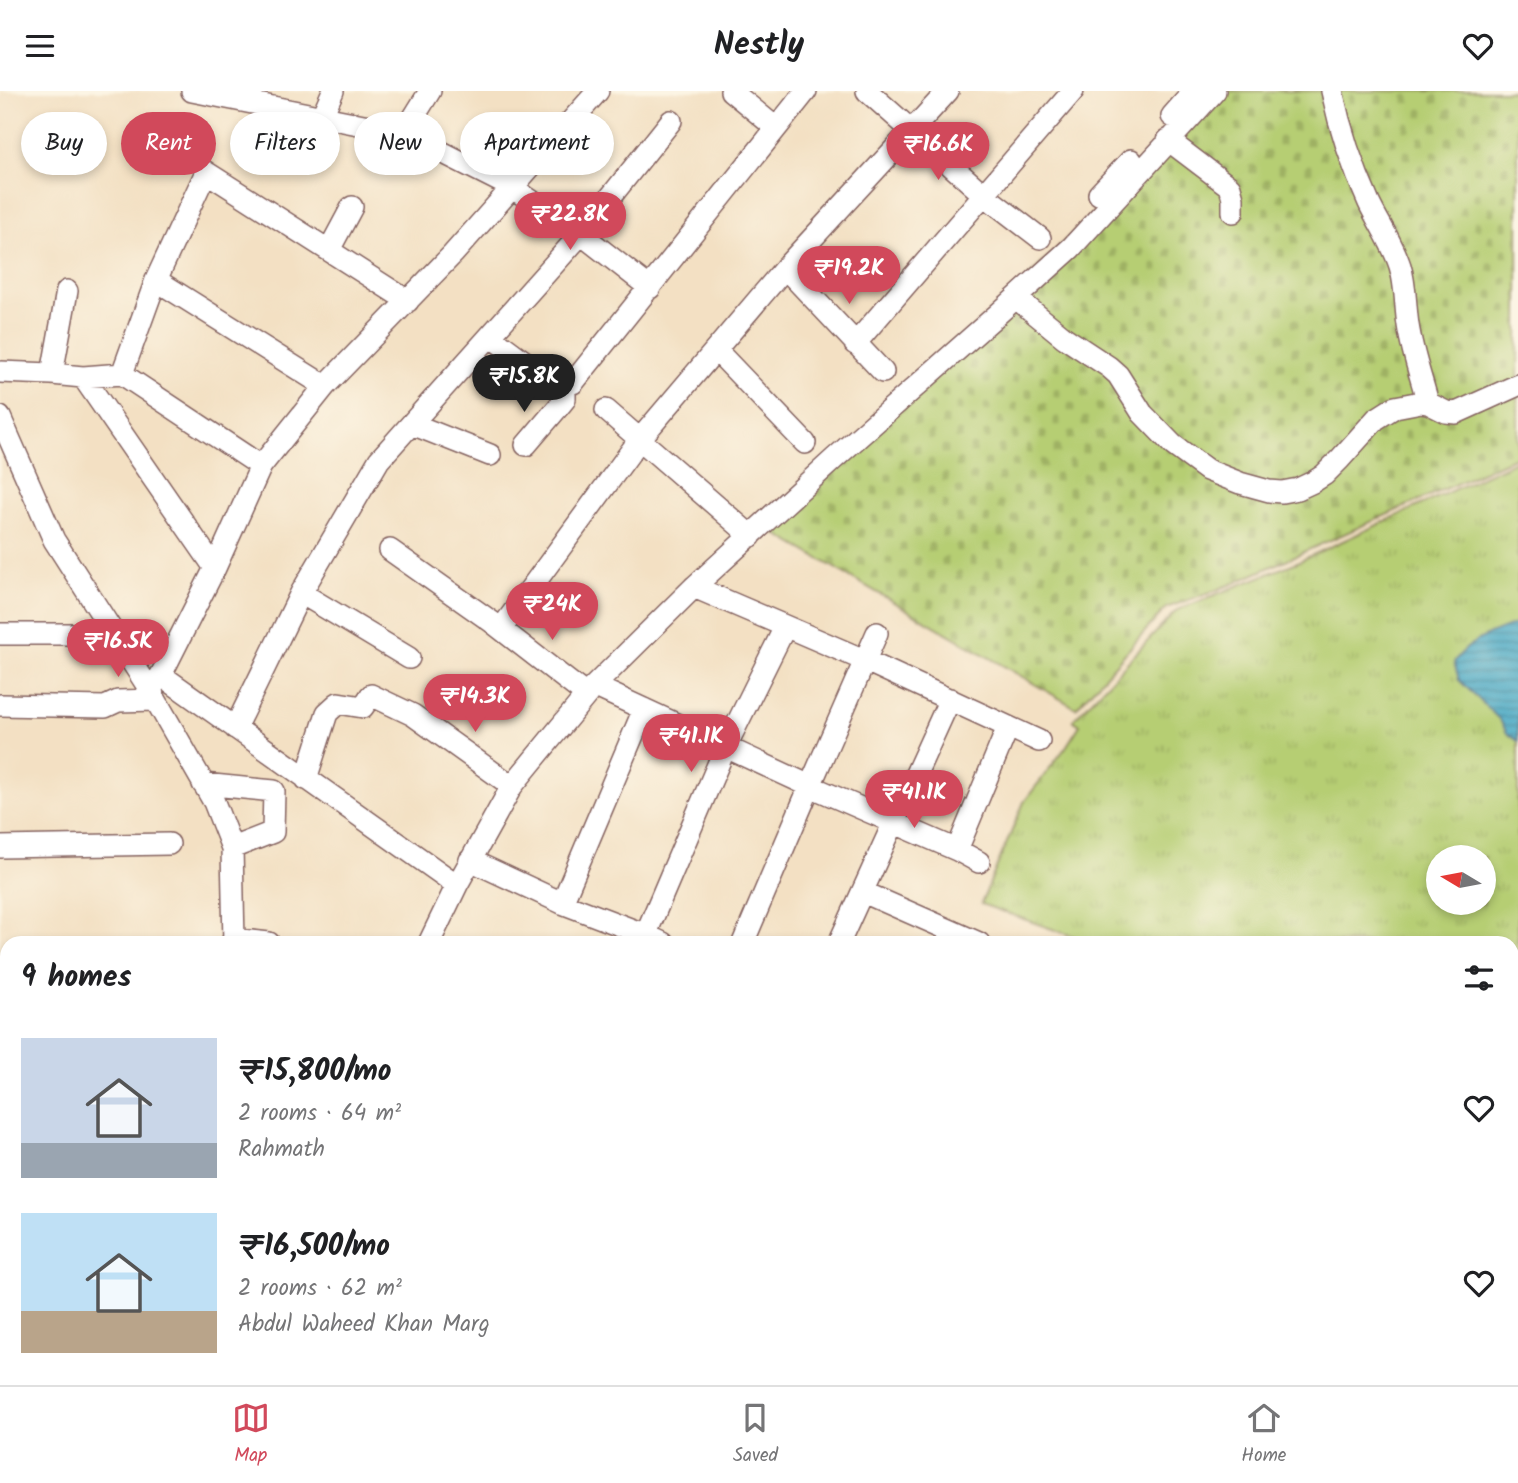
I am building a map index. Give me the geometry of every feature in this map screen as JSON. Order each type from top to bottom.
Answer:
[{"type":"street","points":[[192,91],[301,112]]},
{"type":"street","points":[[324,112],[333,91]]},
{"type":"street","points":[[417,112],[430,91]]},
{"type":"street","points":[[157,695],[261,467],[326,386],[453,254],[598,91]]},
{"type":"street","points":[[731,91],[776,128]]},
{"type":"street","points":[[573,383],[807,91]]},
{"type":"street","points":[[867,91],[984,195],[1040,237]]},
{"type":"street","points":[[501,629],[640,439],[785,268],[948,91]]},
{"type":"street","points":[[855,344],[1073,91]]},
{"type":"street","points":[[1099,194],[1194,91]]},
{"type":"street","points":[[432,936],[470,860],[512,786],[590,690],[694,587],[1071,248],[1215,91]]},
{"type":"street","points":[[1332,91],[1353,165],[1400,264],[1405,283],[1407,323],[1428,403]]},
{"type":"street","points":[[235,728],[301,593],[379,460],[581,233],[671,121]]},
{"type":"street","points":[[1168,140],[1230,187],[1233,212]]},
{"type":"street","points":[[446,154],[511,187],[581,233],[650,288]]},
{"type":"street","points":[[122,375],[156,280],[206,171],[408,300]]},
{"type":"street","points":[[329,250],[352,207]]},
{"type":"street","points":[[785,268],[883,372]]},
{"type":"street","points":[[156,280],[326,386]]},
{"type":"street","points":[[52,374],[67,291]]},
{"type":"street","points":[[1016,298],[1065,338],[1118,375],[1142,413],[1173,446],[1207,470],[1269,491],[1298,489],[1324,475],[1376,419],[1395,407],[1428,403],[1446,412],[1456,413],[1518,385]]},
{"type":"street","points":[[490,336],[565,394],[565,399],[526,445]]},
{"type":"street","points":[[716,350],[806,443]]},
{"type":"street","points":[[0,372],[83,377],[122,375],[261,467]]},
{"type":"street","points":[[83,377],[215,568]]},
{"type":"street","points":[[606,409],[751,536]]},
{"type":"street","points":[[0,417],[54,540],[157,695],[214,802],[232,848],[233,936]]},
{"type":"street","points":[[412,424],[490,455]]},
{"type":"street","points":[[390,550],[590,690],[644,709],[979,862]]},
{"type":"street","points":[[694,587],[864,660],[1039,741]]},
{"type":"street","points":[[301,593],[409,658]]},
{"type":"street","points":[[652,936],[726,746],[785,627]]},
{"type":"street","points":[[746,936],[877,633]]},
{"type":"street","points":[[0,634],[114,634]]},
{"type":"street","points":[[0,705],[105,708],[118,701],[157,695],[235,728],[457,885]]},
{"type":"street","points":[[306,779],[327,713],[338,703],[363,707],[371,695],[413,715],[512,786]]},
{"type":"street","points":[[842,936],[950,699]]},
{"type":"street","points":[[562,903],[644,709]]},
{"type":"street","points":[[957,850],[1008,727]]},
{"type":"street","points":[[204,784],[274,791],[273,832],[232,848]]},
{"type":"street","points":[[0,847],[169,844]]},
{"type":"street","points":[[470,860],[638,936]]},
{"type":"street","points":[[863,892],[940,935]]},
{"type":"green space","points":[[1215,91],[1518,91],[1518,456],[1230,585],[1166,608],[1076,708],[773,532]]},
{"type":"green space","points":[[1518,460],[1518,936],[1072,936],[981,904],[1024,802],[1080,725],[1073,720],[1177,610],[1295,563]]},
{"type":"water","points":[[1518,623],[1518,741],[1507,733],[1500,720],[1459,680],[1454,662],[1475,642]]}]
